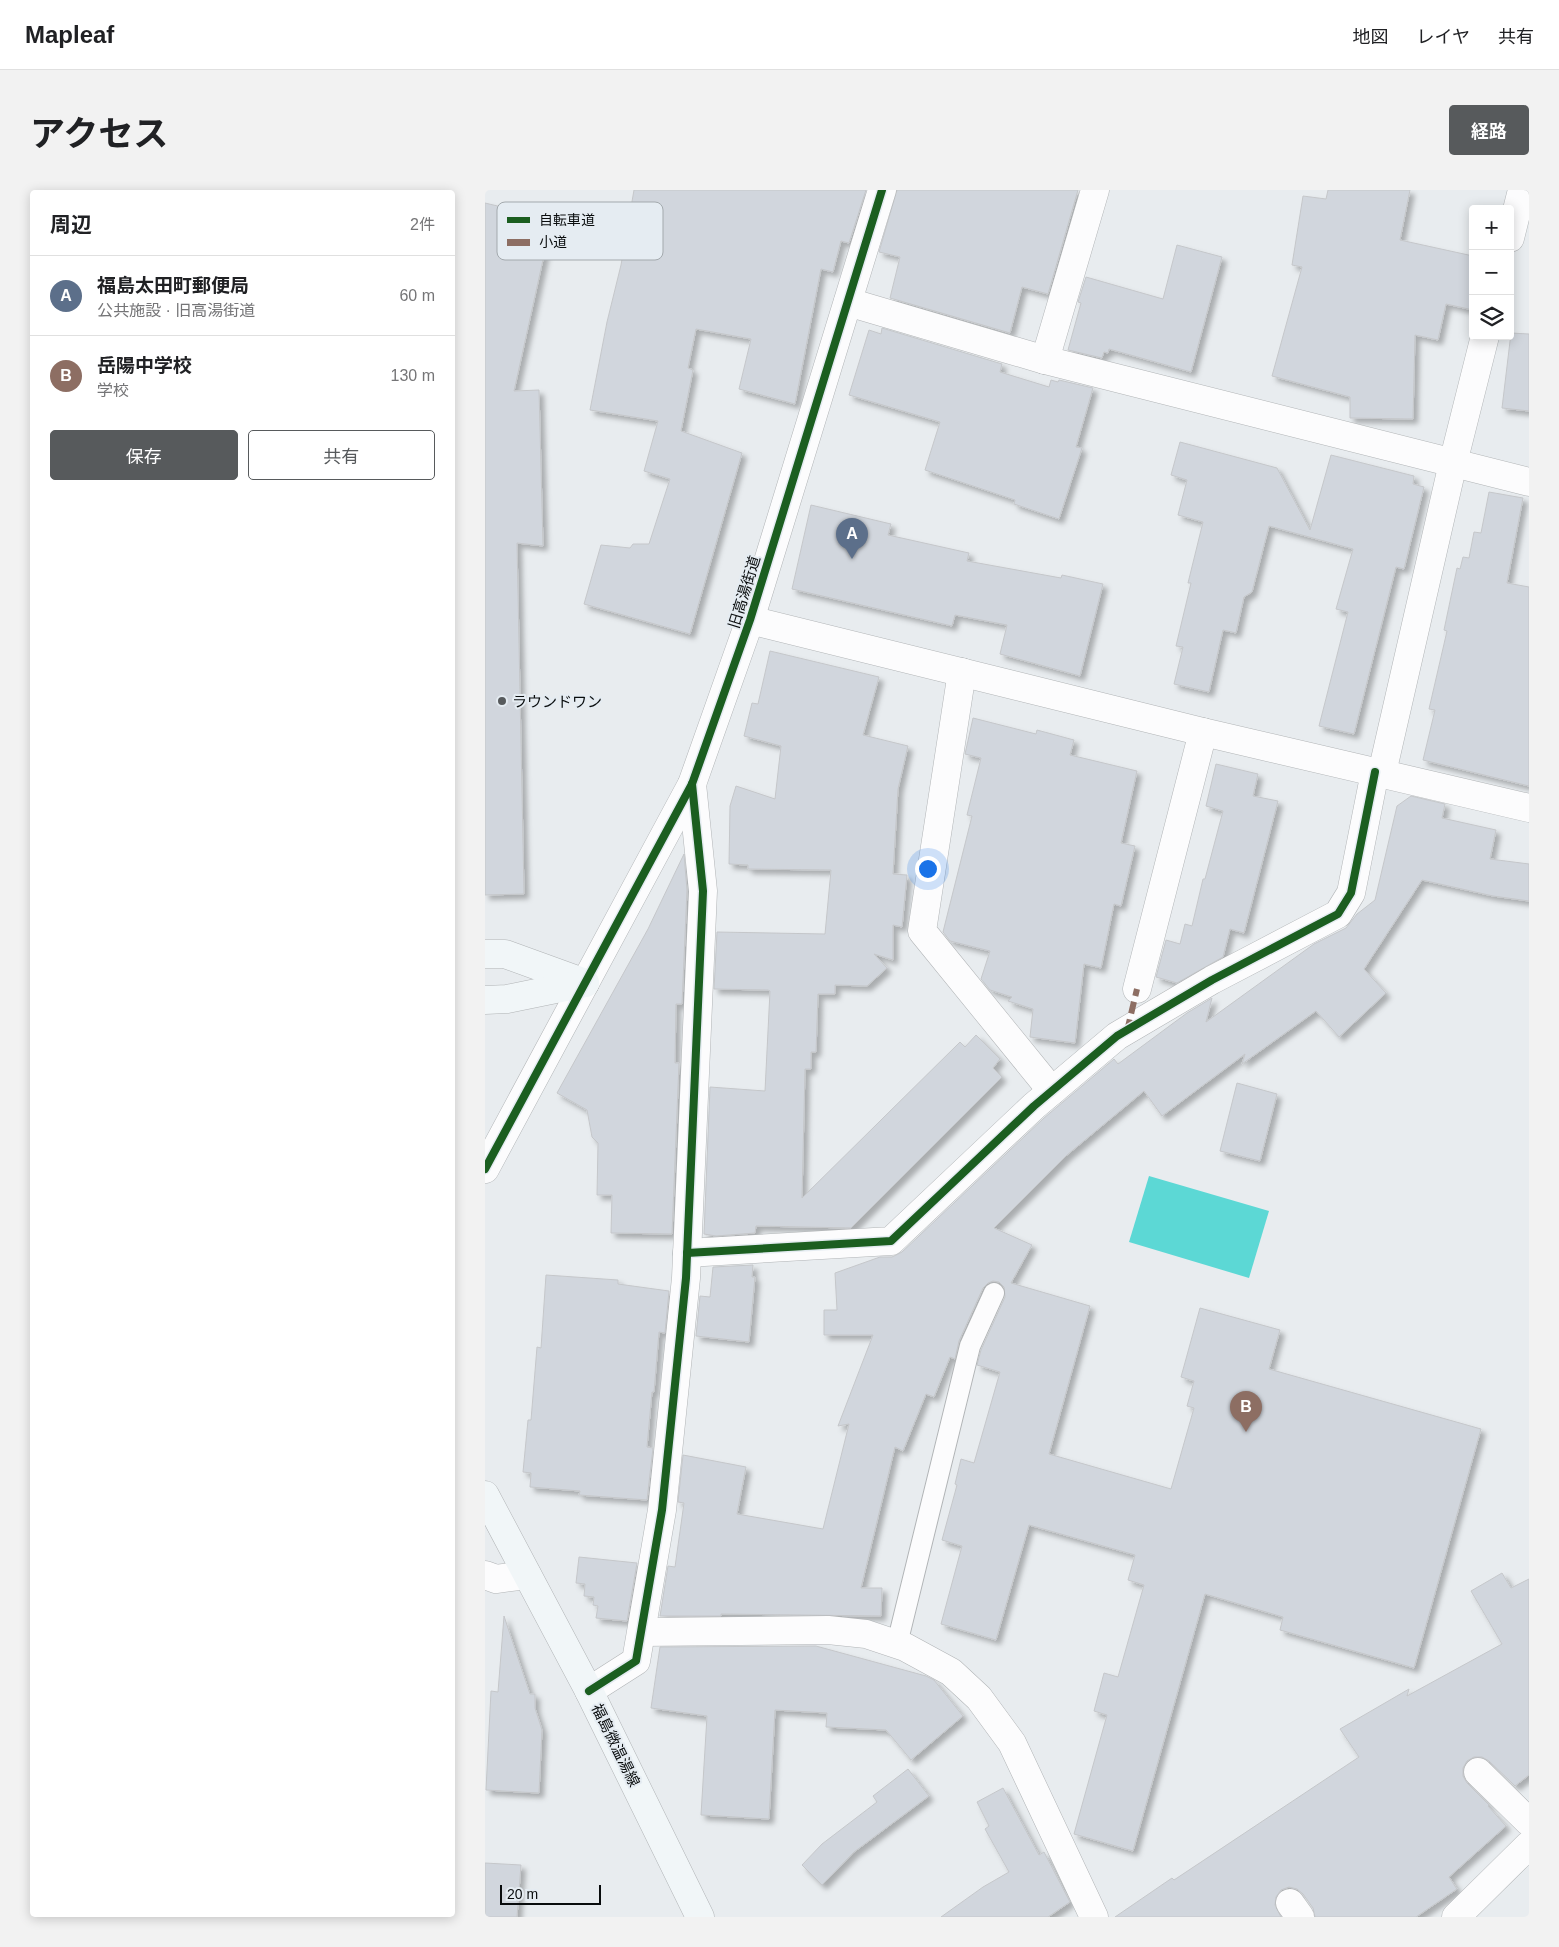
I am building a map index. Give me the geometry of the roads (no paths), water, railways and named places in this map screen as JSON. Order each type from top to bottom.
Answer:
[{"type":"main road","points":[[485,954],[505,954],[585,983]]},
{"type":"main road","points":[[485,1000],[507,999],[585,983]]},
{"type":"main road","name":"福島微温湯線","points":[[485,1495],[589,1691],[700,1917]]},
{"type":"street","name":"旧高湯街道","points":[[485,1169],[692,784],[750,620],[882,190]]},
{"type":"street","points":[[1045,360],[1095,190]]},
{"type":"street","points":[[1514,222],[1522,190]]},
{"type":"street","points":[[848,302],[1045,360],[1529,482]]},
{"type":"street","points":[[687,1253],[891,1241],[1034,1106],[1117,1036],[1212,980],[1338,914],[1351,893],[1378,772],[1484,340]]},
{"type":"street","points":[[750,620],[1203,732],[1529,808]]},
{"type":"street","points":[[962,672],[922,931],[1052,1091]]},
{"type":"street","points":[[1137,989],[1203,732]]},
{"type":"street","points":[[589,1691],[637,1661],[662,1510],[687,1253],[703,891],[692,784]]},
{"type":"street","points":[[485,1575],[496,1579],[527,1575]]},
{"type":"street","points":[[642,1632],[828,1630],[865,1634],[905,1646],[951,1672],[979,1698],[1012,1743],[1094,1917]]},
{"type":"street","points":[[1478,1772],[1529,1822]]},
{"type":"street","points":[[1456,1917],[1529,1845]]},
{"type":"lane","points":[[897,1644],[971,1346],[994,1294]]},
{"type":"water","points":[[1149,1176],[1269,1211],[1249,1278],[1129,1242]]},
{"type":"place","name":"福島太田町郵便局","points":[[852,559]]},
{"type":"place","name":"ラウンドワン","points":[[502,701]]},
{"type":"place","name":"岳陽中学校","points":[[1246,1432]]}]
